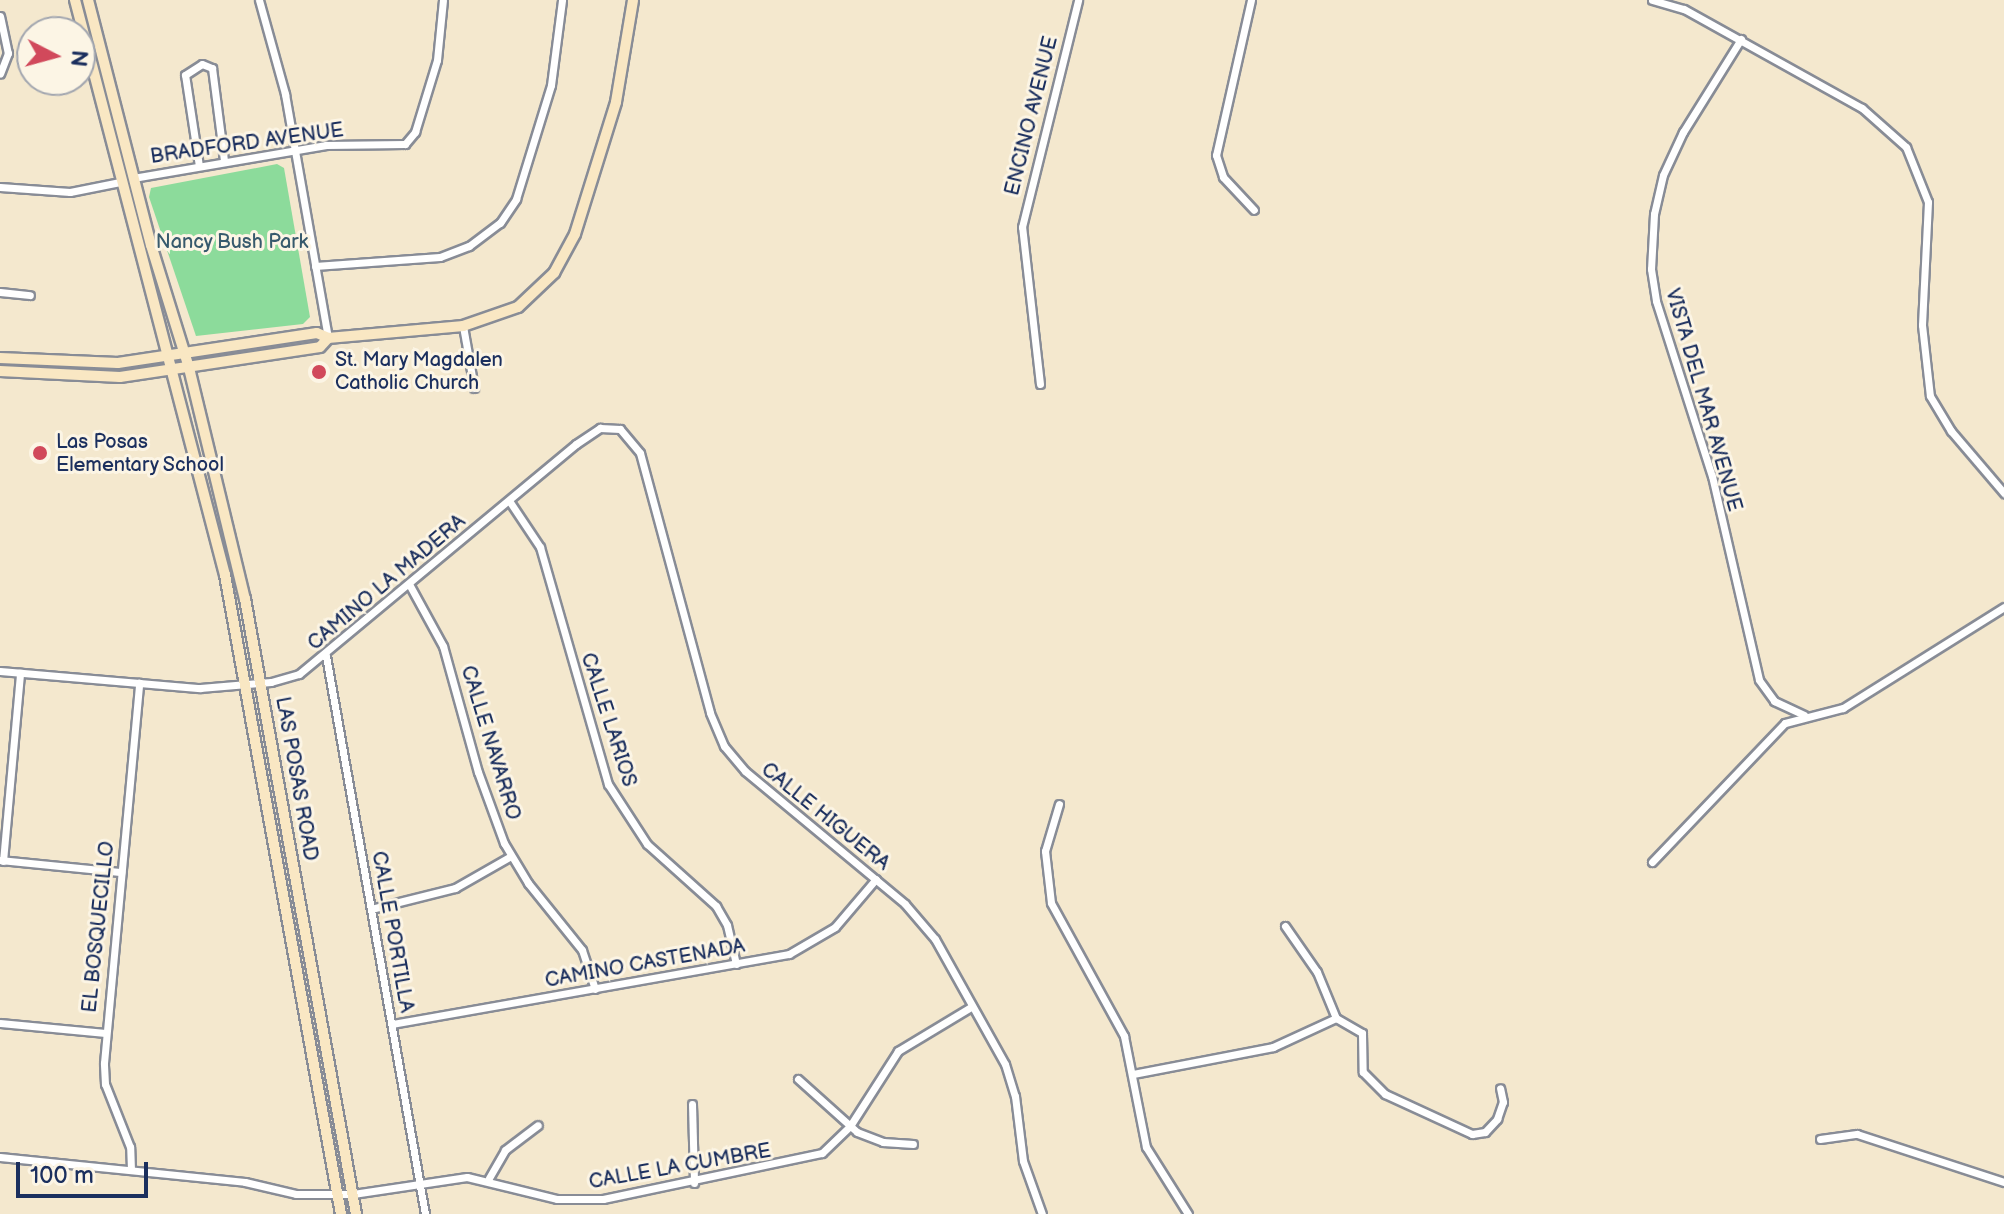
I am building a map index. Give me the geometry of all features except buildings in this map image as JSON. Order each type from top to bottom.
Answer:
[{"type":"main road","name":"LAS POSAS ROAD","points":[[75,0],[225,575],[341,1214]]},
{"type":"main road","name":"LAS POSAS ROAD","points":[[88,0],[133,178],[186,353],[260,683],[356,1214]]},
{"type":"main road","points":[[0,358],[89,365],[166,357],[317,333],[328,338],[463,326],[524,302],[566,254],[616,102],[633,0]]},
{"type":"main road","points":[[0,371],[91,378],[189,368],[320,347],[328,338]]},
{"type":"street","points":[[259,0],[294,150],[328,338]]},
{"type":"street","name":"BRADFORD AVENUE","points":[[133,178],[294,150],[346,144],[397,147],[411,139],[437,60],[443,0]]},
{"type":"street","points":[[315,266],[440,257],[469,246],[500,223],[516,199],[551,85],[562,0]]},
{"type":"street","name":"ENCINO AVENUE","points":[[1040,384],[1022,227],[1078,0]]},
{"type":"street","points":[[1251,0],[1216,155],[1223,177],[1254,210]]},
{"type":"street","points":[[1652,0],[1684,9],[1862,108],[1891,130],[1913,157],[1928,202],[1922,259],[1926,382],[1936,410],[2004,493]]},
{"type":"street","points":[[0,16],[8,53],[0,74]]},
{"type":"street","name":"VISTA DEL MAR AVENUE","points":[[1741,39],[1683,132],[1663,175],[1654,214],[1651,269],[1656,301],[1712,476],[1759,680],[1774,701],[1804,715]]},
{"type":"street","points":[[199,166],[185,75],[202,64],[212,68],[224,161]]},
{"type":"street","points":[[0,187],[70,192],[120,182]]},
{"type":"street","points":[[0,292],[30,295]]},
{"type":"street","points":[[463,326],[474,388]]},
{"type":"street","name":"CAMINO LA MADERA","points":[[0,671],[139,683],[247,685],[299,674],[326,656],[594,430],[620,429]]},
{"type":"street","name":"CALLE HIGUERA","points":[[620,429],[632,437],[640,453],[706,699],[724,746],[745,771],[876,879],[935,939],[1011,1080],[1023,1161],[1042,1214]]},
{"type":"street","name":"CALLE LARIOS","points":[[510,502],[540,547],[608,784],[647,844],[716,906],[727,925],[736,964]]},
{"type":"street","name":"CALLE NAVARRO","points":[[409,584],[440,636],[478,772],[511,856],[582,950],[595,989]]},
{"type":"street","points":[[1652,862],[1778,730],[1804,715],[1843,708],[2004,607]]},
{"type":"street","name":"CALLE PORTILLA","points":[[326,656],[425,1214]]},
{"type":"street","points":[[20,673],[1,860],[121,872]]},
{"type":"street","name":"EL BOSQUECILLO","points":[[131,1170],[130,1147],[105,1084],[105,1033],[139,683]]},
{"type":"street","points":[[1059,804],[1045,851],[1051,903],[1124,1036],[1150,1158],[1188,1214]]},
{"type":"street","points":[[371,909],[455,888],[511,856]]},
{"type":"street","name":"CAMINO CASTENADA","points":[[392,1024],[736,964],[813,943],[845,917],[876,879]]},
{"type":"street","points":[[1285,926],[1317,972],[1336,1018],[1362,1033],[1361,1066],[1373,1085],[1457,1130],[1472,1134],[1490,1127],[1502,1108],[1500,1088]]},
{"type":"street","name":"CALLE LA CUMBRE","points":[[0,1157],[245,1182],[296,1194],[353,1194],[489,1178],[569,1201],[694,1183],[806,1160],[829,1148],[850,1126],[898,1051],[971,1007]]},
{"type":"street","points":[[1133,1074],[1273,1047],[1336,1018]]},
{"type":"street","points":[[0,1023],[105,1033]]},
{"type":"street","points":[[798,1079],[850,1126],[871,1139],[913,1144]]},
{"type":"street","points":[[692,1104],[694,1183]]},
{"type":"street","points":[[489,1178],[505,1150],[538,1125]]},
{"type":"street","points":[[1820,1139],[1857,1134],[2004,1182]]},
{"type":"green space","name":"Nancy Bush Park","points":[[277,164],[284,168],[310,317],[303,324],[196,336],[149,197],[151,188]]},
{"type":"place","name":"St. Mary Magdalen Catholic Church","points":[[319,372]]},
{"type":"place","name":"Las Posas Elementary School","points":[[40,453]]}]
